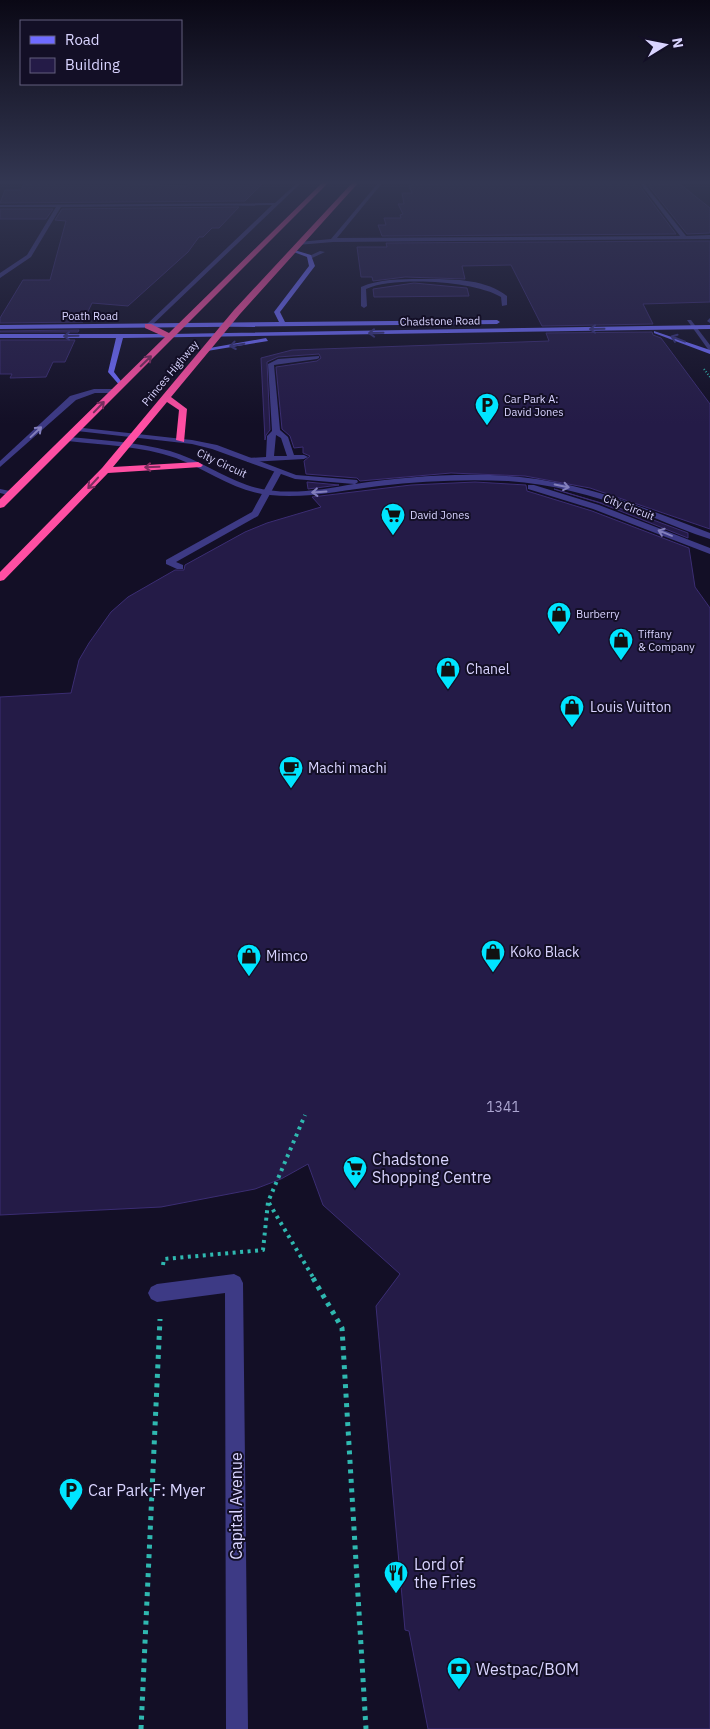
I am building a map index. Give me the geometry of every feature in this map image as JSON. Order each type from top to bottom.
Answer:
[{"type":"highway","name":"Princes Highway","points":[[118,388],[244,263]]},
{"type":"highway","name":"Princes Highway","points":[[0,578],[105,470],[227,324],[282,263]]},
{"type":"highway","points":[[148,326],[170,336]]},
{"type":"highway","points":[[0,505],[118,388]]},
{"type":"highway","points":[[166,397],[183,409],[181,440]]},
{"type":"highway","points":[[105,470],[198,464]]},
{"type":"street","points":[[0,276],[19,263]]},
{"type":"street","points":[[148,326],[214,263]]},
{"type":"street","points":[[282,323],[277,312],[310,269],[312,263]]},
{"type":"street","points":[[364,306],[363,288],[372,284],[451,282],[473,283],[497,292],[504,296],[504,305]]},
{"type":"street","points":[[566,321],[710,320]]},
{"type":"street","points":[[688,321],[710,351]]},
{"type":"street","name":"Chadstone Road","points":[[181,325],[509,322]]},
{"type":"street","name":"Poath Road","points":[[0,327],[181,325]]},
{"type":"street","name":"Chadstone Road","points":[[170,336],[710,327]]},
{"type":"street","points":[[646,328],[710,351]]},
{"type":"street","points":[[207,349],[302,334]]},
{"type":"street","name":"Poath Road","points":[[0,336],[170,336]]},
{"type":"street","points":[[0,465],[73,398],[94,391],[118,388],[111,372],[120,336]]},
{"type":"street","points":[[291,457],[284,437],[276,431],[271,364],[278,361],[317,357]]},
{"type":"street","name":"City Circuit","points":[[77,429],[181,440],[214,447],[295,478],[366,483],[479,479],[536,481],[566,486],[710,536]]},
{"type":"street","points":[[270,458],[271,436],[276,431]]},
{"type":"street","name":"City Circuit","points":[[68,439],[125,446],[178,456],[237,484],[268,493],[324,491],[366,483]]},
{"type":"street","points":[[250,460],[304,457]]},
{"type":"street","points":[[180,567],[169,562],[255,514],[278,472]]},
{"type":"street","name":"City Circuit","points":[[479,479],[522,486],[562,496],[596,507],[710,551]]},
{"type":"street","points":[[0,492],[12,494]]},
{"type":"street","name":"Capital Avenue","points":[[159,1292],[234,1283],[238,1729]]},
{"type":"path","points":[[141,1729],[159,1292],[164,1259],[263,1250],[268,1202],[305,1115]]},
{"type":"path","points":[[268,1202],[342,1328],[366,1729]]},
{"type":"building","points":[[55,263],[176,263],[128,306],[92,303],[83,322],[0,323],[0,318],[23,280],[50,280]]},
{"type":"building","points":[[359,263],[710,263],[710,302],[643,304],[653,324],[542,326],[511,265],[462,266],[465,279],[405,277],[373,281],[372,277],[361,277]]},
{"type":"building","points":[[414,283],[467,288],[469,296],[374,297],[373,289]]},
{"type":"building","points":[[79,330],[78,332],[0,332],[0,331]]},
{"type":"building","name":"Car Park A: David Jones","points":[[652,332],[653,335],[661,338],[710,404],[710,529],[590,488],[525,476],[451,473],[360,481],[357,478],[306,474],[304,461],[310,456],[303,453],[303,447],[294,448],[290,436],[282,429],[276,367],[317,361],[321,358],[319,354],[278,357],[267,362],[270,430],[265,440],[261,358],[292,350],[549,341],[546,333]]},
{"type":"building","points":[[0,340],[75,340],[65,362],[53,362],[46,377],[10,378],[12,374],[0,374]]},
{"type":"building","points":[[307,482],[339,485],[308,489]]},
{"type":"building","name":"Chadstone Shopping Centre","points":[[475,482],[526,485],[527,491],[592,511],[689,548],[695,587],[710,608],[710,1729],[428,1729],[409,1631],[405,1630],[376,1306],[400,1274],[323,1205],[308,1164],[281,1179],[255,1189],[161,1207],[0,1215],[0,697],[71,693],[79,660],[89,643],[111,612],[128,597],[175,570],[184,570],[185,565],[245,532],[267,523],[321,507],[312,497],[411,485]]},
{"type":"building","points":[[554,489],[632,512],[688,533],[688,538],[600,503]]},
{"type":"place","name":"Car Park A: David Jones","points":[[487,426]]},
{"type":"place","name":"David Jones","points":[[393,536]]},
{"type":"place","name":"Burberry","points":[[559,635]]},
{"type":"place","name":"Tiffany & Company","points":[[621,661]]},
{"type":"place","name":"Chanel","points":[[448,690]]},
{"type":"place","name":"Louis Vuitton","points":[[572,728]]},
{"type":"place","name":"Machi machi","points":[[291,789]]},
{"type":"place","name":"Koko Black","points":[[493,973]]},
{"type":"place","name":"Mimco","points":[[249,977]]},
{"type":"place","name":"Chadstone Shopping Centre","points":[[355,1189]]},
{"type":"place","name":"Car Park F: Myer","points":[[71,1511]]},
{"type":"place","name":"Lord of the Fries","points":[[396,1594]]},
{"type":"place","name":"Westpac/BOM","points":[[459,1690]]}]
